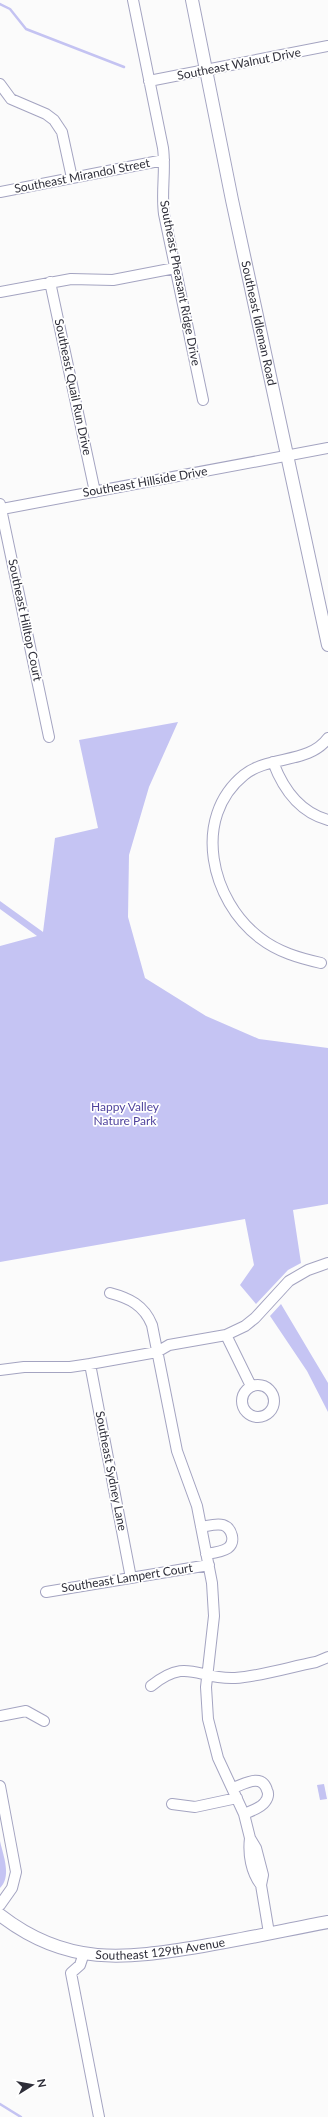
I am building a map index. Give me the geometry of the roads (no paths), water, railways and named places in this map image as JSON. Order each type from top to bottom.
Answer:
[{"type":"main road","name":"Southeast Idleman Road","points":[[192,0],[232,200],[328,645]]},
{"type":"main road","name":"Southeast 129th Avenue","points":[[0,1915],[25,1932],[45,1942],[84,1953],[114,1957],[138,1956],[269,1934],[328,1922]]},
{"type":"street","name":"Southeast Pheasant Ridge Drive","points":[[133,0],[164,160],[162,201],[203,400]]},
{"type":"street","name":"Southeast Walnut Drive","points":[[149,82],[328,46]]},
{"type":"street","points":[[0,84],[11,99],[46,114],[54,120],[62,132],[72,178]]},
{"type":"street","name":"Southeast Mirandol Street","points":[[0,192],[164,160]]},
{"type":"street","points":[[0,292],[50,282],[83,278],[113,280],[176,268]]},
{"type":"street","name":"Southeast Quail Run Drive","points":[[50,282],[95,492]]},
{"type":"street","name":"Southeast Hillside Drive","points":[[1,507],[95,492],[328,448]]},
{"type":"street","name":"Southeast Hilltop Court","points":[[1,507],[49,737]]},
{"type":"street","points":[[321,963],[297,957],[271,946],[248,928],[230,905],[223,892],[215,868],[213,843],[214,829],[222,803],[229,790],[244,775],[254,768],[307,754],[324,744],[328,738]]},
{"type":"street","points":[[273,762],[282,783],[296,801],[307,812],[328,820]]},
{"type":"street","points":[[0,1370],[24,1367],[70,1367],[90,1364],[157,1352],[169,1345],[226,1335],[244,1326],[255,1318],[289,1282],[308,1270],[328,1263]]},
{"type":"street","points":[[110,1293],[134,1302],[142,1308],[152,1325],[177,1451],[195,1500],[209,1564],[213,1592],[214,1616],[207,1674],[206,1706],[218,1758],[244,1814],[250,1838],[249,1850],[254,1877],[261,1885],[269,1934]]},
{"type":"street","points":[[226,1335],[250,1386]]},
{"type":"street","name":"Southeast Sydney Lane","points":[[90,1364],[131,1578]]},
{"type":"street","points":[[201,1527],[222,1525],[229,1529],[232,1537],[231,1544],[228,1548],[206,1554]]},
{"type":"street","name":"Southeast Lampert Court","points":[[46,1592],[107,1580],[131,1578],[209,1564]]},
{"type":"street","points":[[151,1686],[164,1675],[172,1672],[194,1671],[237,1678],[316,1662],[328,1657]]},
{"type":"street","points":[[0,1716],[26,1711],[44,1721]]},
{"type":"street","points":[[233,1788],[257,1780],[265,1785],[268,1794],[266,1802],[244,1814]]},
{"type":"street","points":[[0,1786],[16,1872],[12,1888],[0,1905]]},
{"type":"street","points":[[172,1804],[195,1807],[237,1798]]},
{"type":"street","points":[[84,1953],[80,1965],[71,1973],[99,2117]]},
{"type":"waterway","points":[[0,4],[10,9],[26,29],[124,67]]},
{"type":"waterway","points":[[0,2104],[21,2117]]},
{"type":"park label","name":"Happy Valley Nature Park","points":[[125,1114]]}]
